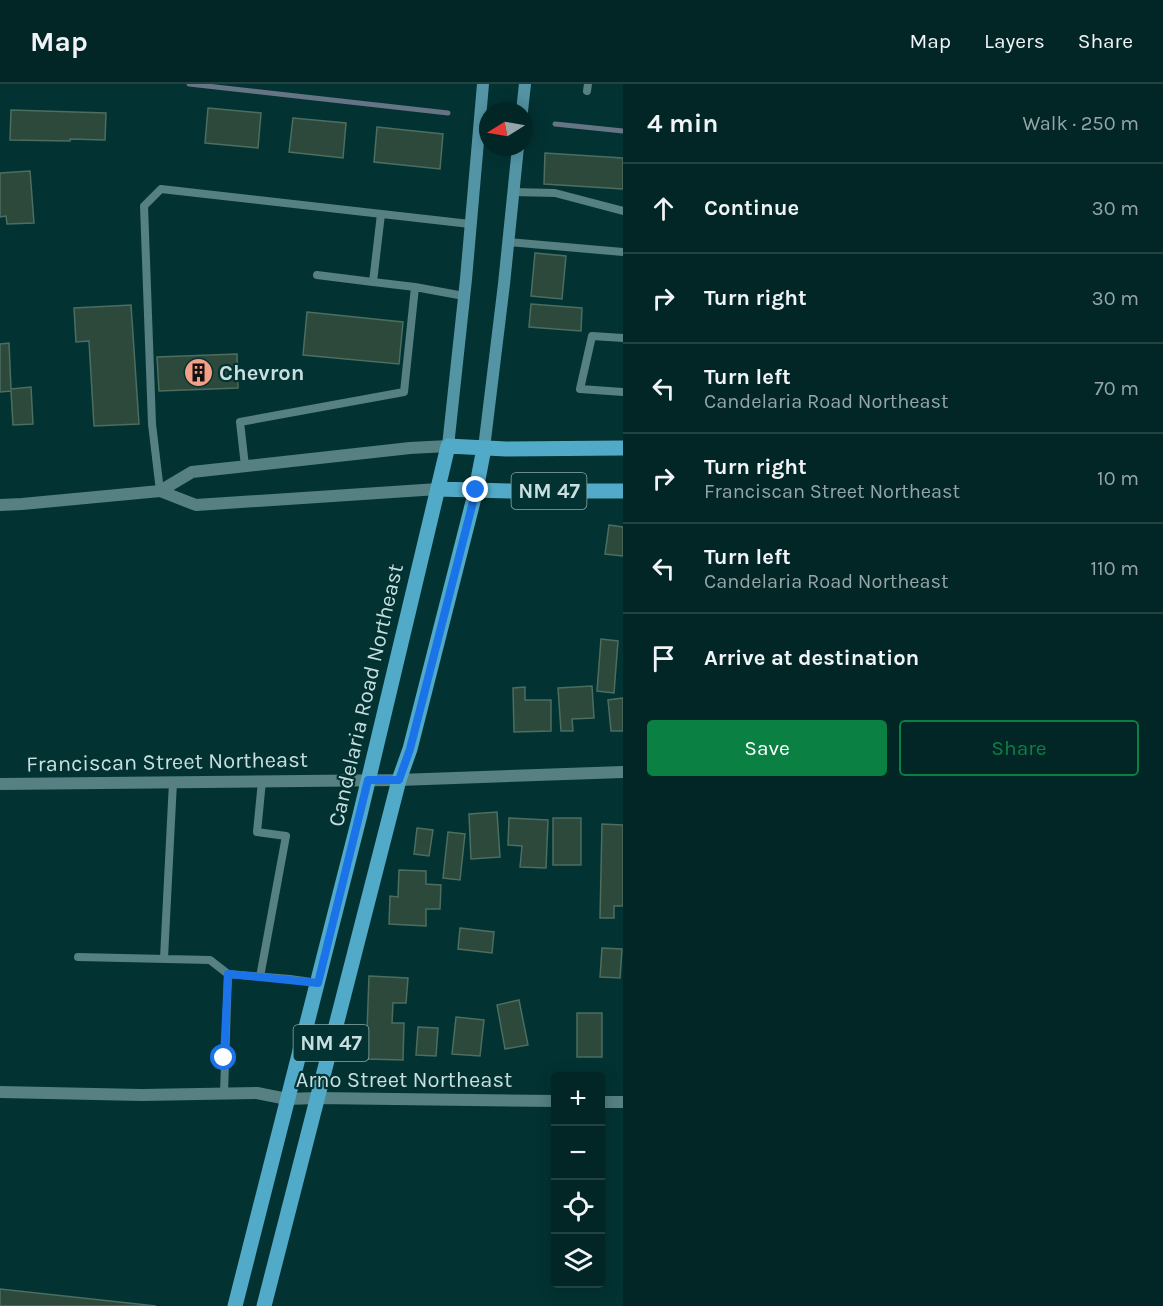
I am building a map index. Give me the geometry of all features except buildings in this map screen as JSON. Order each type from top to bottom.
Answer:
[{"type":"main road","name":"Candelaria Road Northeast","points":[[235,1306],[318,983],[448,446],[483,84]]},
{"type":"main road","points":[[523,102],[525,84]]},
{"type":"main road","points":[[484,448],[517,156]]},
{"type":"main road","name":"NM 47","points":[[448,446],[623,448]]},
{"type":"main road","name":"NM 47","points":[[264,1306],[399,780],[410,749],[476,490],[484,448]]},
{"type":"main road","name":"NM 47","points":[[438,489],[623,491]]},
{"type":"street","points":[[0,505],[160,491],[192,471],[448,446]]},
{"type":"street","points":[[160,491],[196,506],[438,489]]},
{"type":"street","name":"Franciscan Street Northeast","points":[[0,784],[399,780],[623,772]]},
{"type":"street","name":"Arno Street Northeast","points":[[0,1092],[142,1095],[257,1094],[288,1099],[551,1101]]},
{"type":"street","points":[[605,1102],[623,1102]]},
{"type":"lane","points":[[160,491],[152,424],[144,206],[160,189],[470,224]]},
{"type":"lane","points":[[513,192],[555,193],[623,211]]},
{"type":"lane","points":[[373,282],[381,214]]},
{"type":"lane","points":[[508,242],[623,252]]},
{"type":"lane","points":[[317,275],[415,287],[464,296]]},
{"type":"lane","points":[[245,466],[240,422],[404,392],[415,287]]},
{"type":"lane","points":[[623,338],[592,336],[580,389],[623,392]]},
{"type":"lane","points":[[164,958],[173,782]]},
{"type":"lane","points":[[260,977],[286,836],[257,832],[262,782]]},
{"type":"lane","points":[[78,957],[210,960],[228,974],[318,983]]},
{"type":"lane","points":[[224,1094],[228,974]]},
{"type":"waterway","points":[[189,84],[448,113]]},
{"type":"waterway","points":[[555,124],[623,131]]},
{"type":"place","name":"Chevron","points":[[198,372]]},
{"type":"route","points":[[224,1058],[228,974],[318,983],[368,780],[399,780],[410,749],[476,490]]}]
